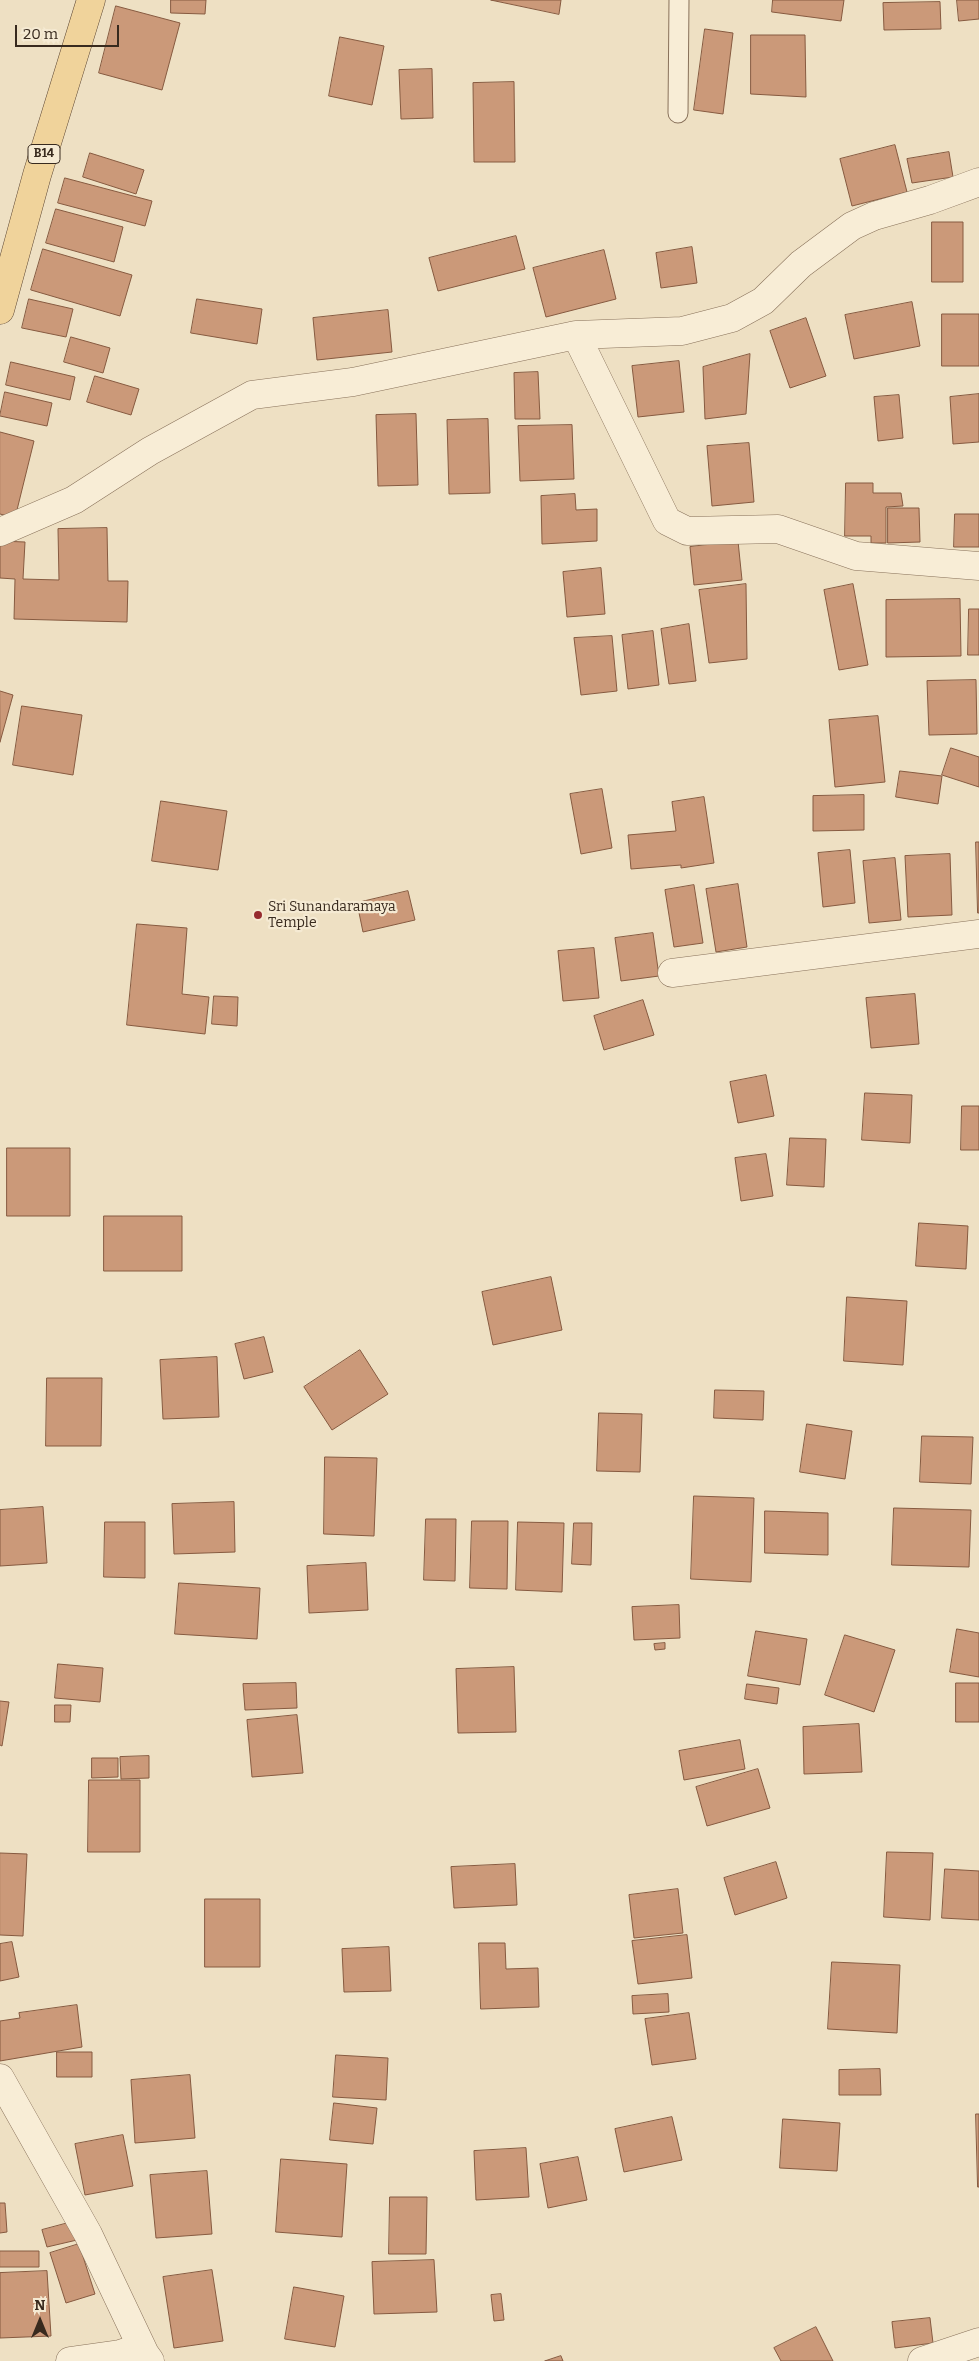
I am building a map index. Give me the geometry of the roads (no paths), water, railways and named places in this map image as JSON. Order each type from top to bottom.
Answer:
[{"type":"main road","name":"B14","points":[[0,310],[37,175],[91,0]]},
{"type":"street","points":[[0,532],[74,500],[150,450],[252,395],[353,382],[576,335],[682,330],[732,318],[763,301],[801,264],[852,226],[874,216],[930,200],[979,182]]},
{"type":"street","points":[[576,335],[666,521],[687,531],[778,529],[856,556],[979,566]]},
{"type":"street","points":[[672,973],[979,934]]},
{"type":"street","points":[[0,2078],[88,2234],[146,2354],[120,2354],[70,2361]]},
{"type":"street","points":[[922,2361],[979,2342]]},
{"type":"lane","points":[[678,112],[679,0]]},
{"type":"place","name":"Sri Sunandaramaya Temple","points":[[258,915]]}]
